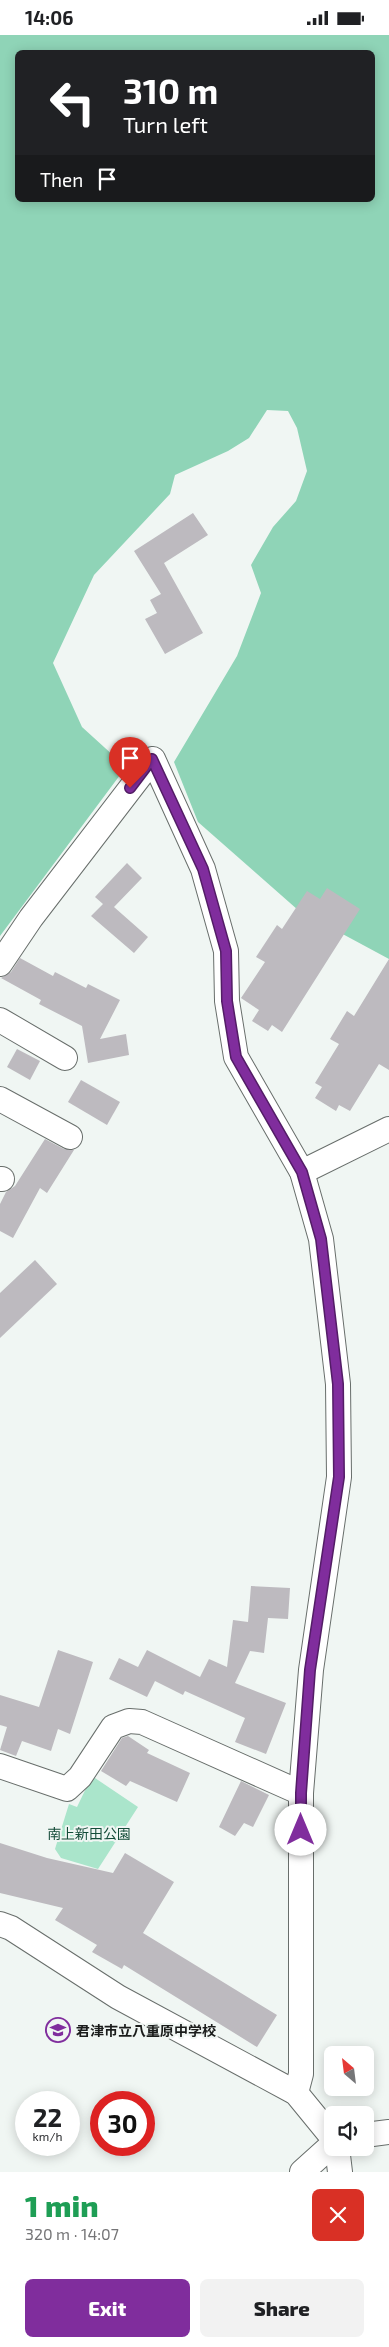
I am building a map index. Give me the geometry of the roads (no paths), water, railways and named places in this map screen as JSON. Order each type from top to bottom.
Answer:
[{"type":"street","points":[[0,964],[31,918],[152,759],[203,869],[226,951],[227,1001],[236,1057],[302,1172],[321,1239],[338,1384],[339,1477],[310,1670],[301,1793],[301,2074],[296,2093]]},
{"type":"street","points":[[0,1020],[65,1058]]},
{"type":"street","points":[[0,1099],[70,1137]]},
{"type":"street","points":[[302,1172],[389,1129]]},
{"type":"street","points":[[0,1766],[67,1789],[80,1777],[113,1727],[129,1721],[142,1722],[301,1793]]},
{"type":"street","points":[[0,1924],[11,1928],[118,1997],[296,2093],[324,2127]]},
{"type":"street","points":[[374,2134],[389,2132]]},
{"type":"street","points":[[302,2172],[324,2152]]},
{"type":"street","points":[[338,2156],[340,2172]]},
{"type":"place","name":"君津市立八重原中学校","points":[[58,2030]]},
{"type":"park label","name":"南上新田公園","points":[[89,1833]]}]
